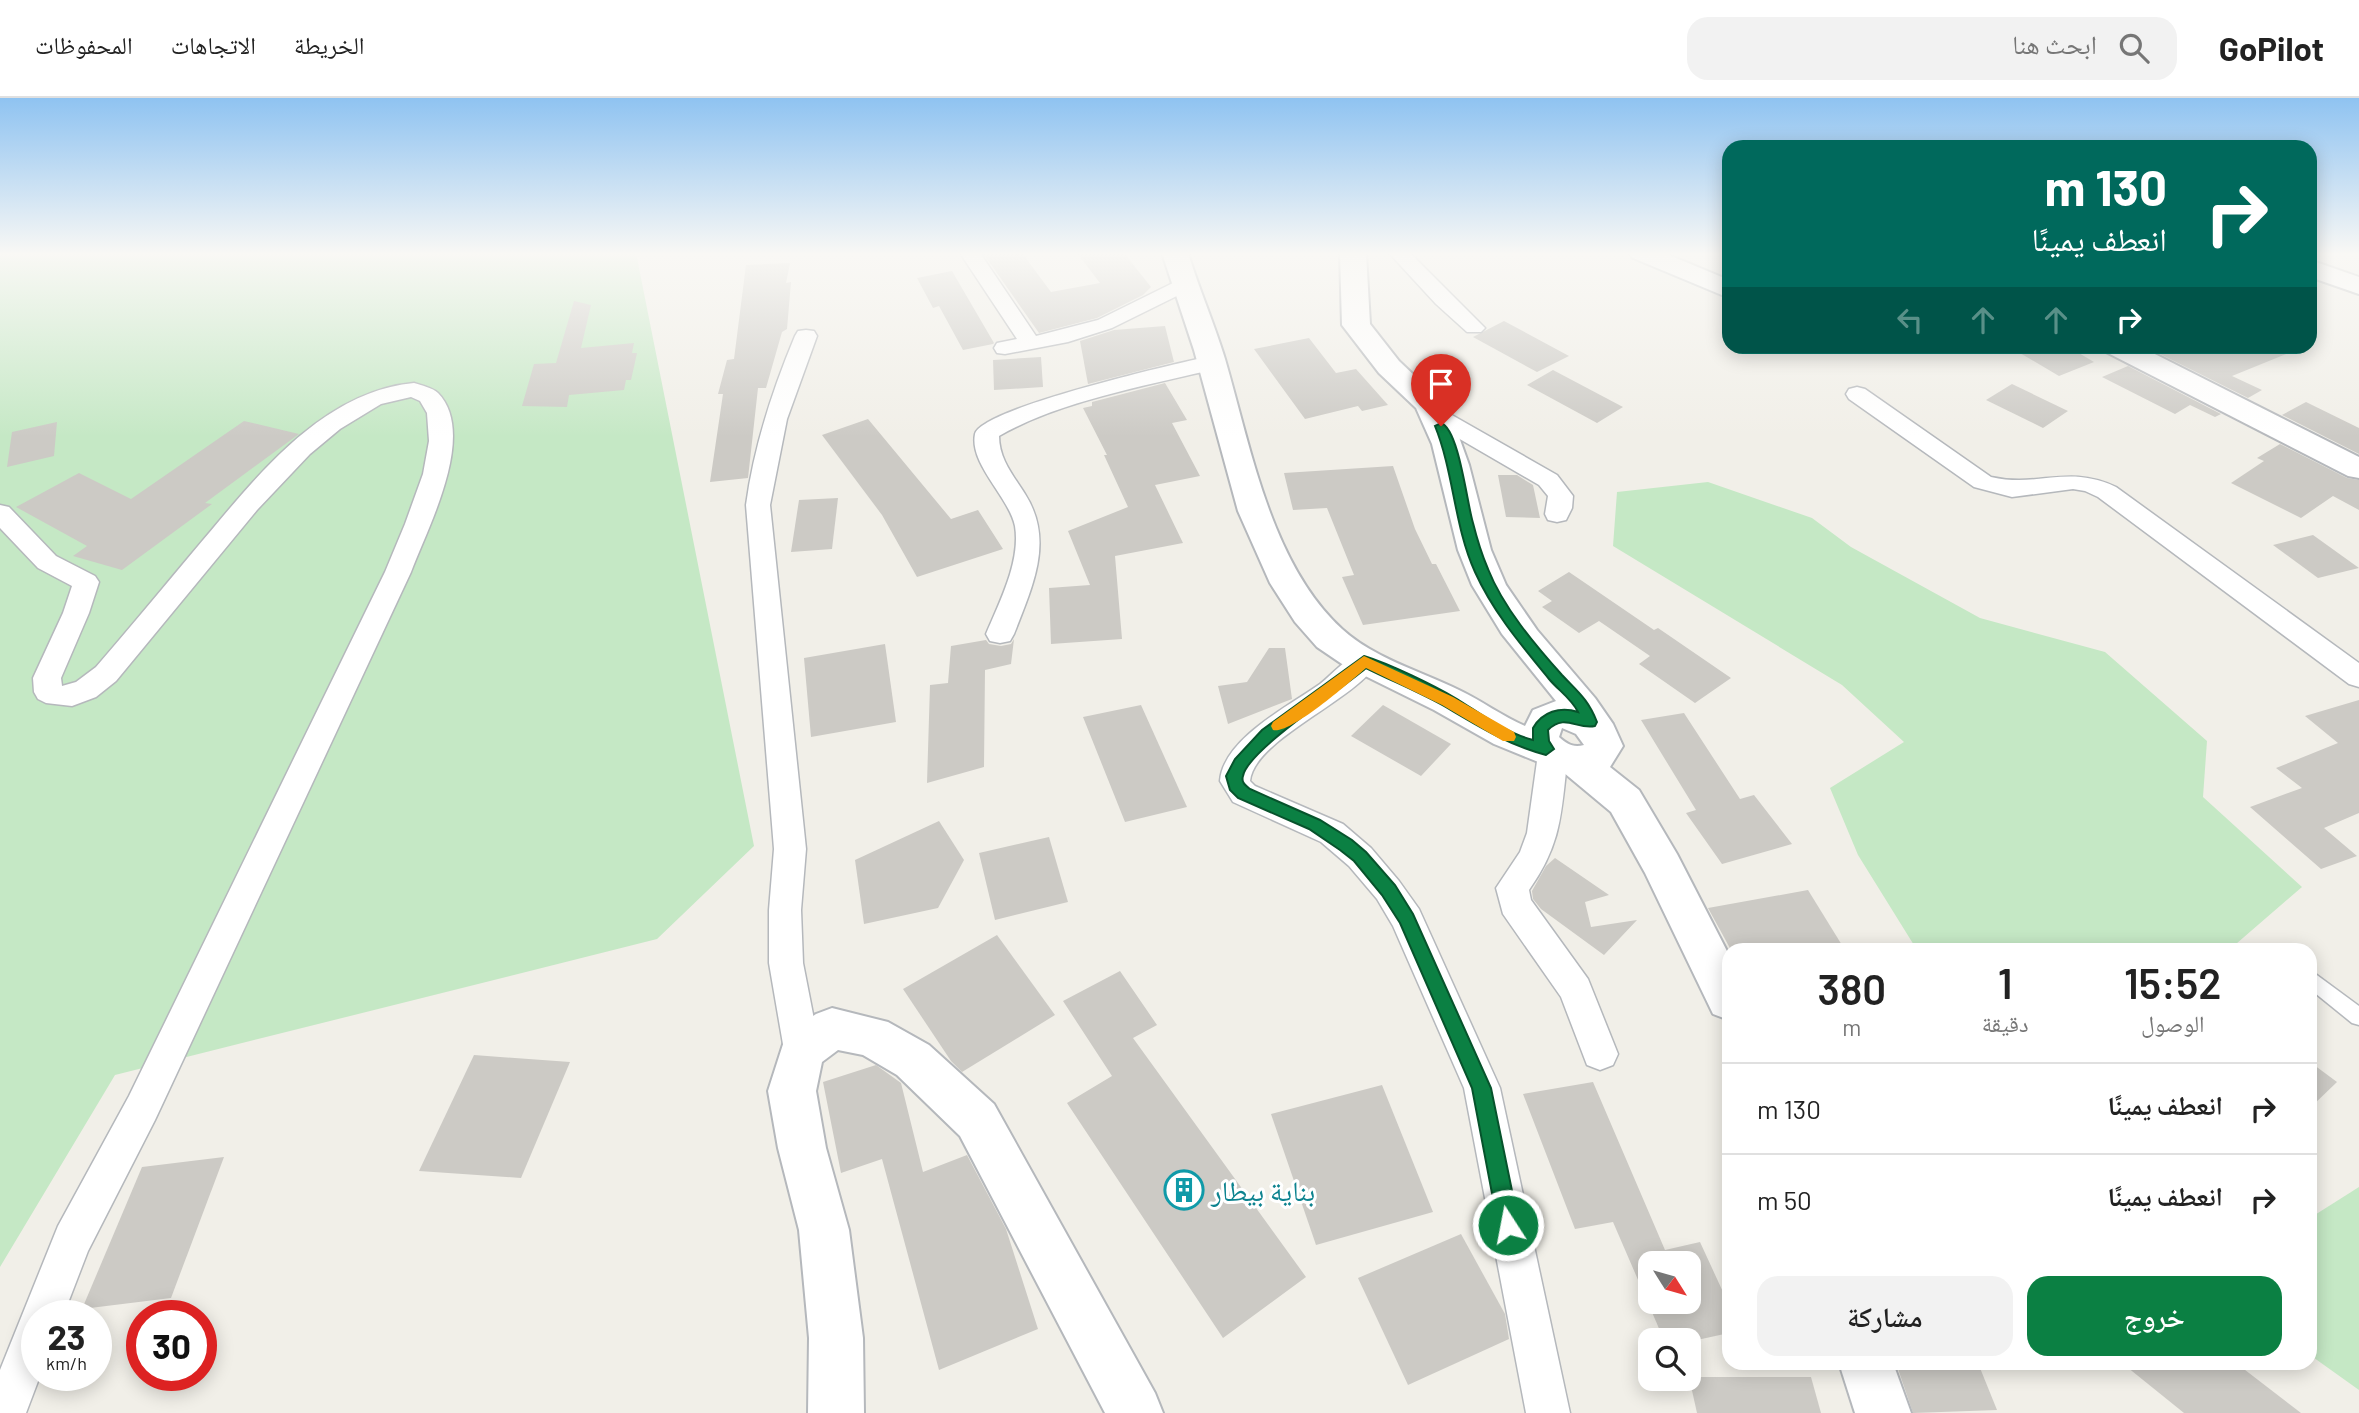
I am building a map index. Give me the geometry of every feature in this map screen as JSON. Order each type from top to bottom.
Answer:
[{"type":"street","points":[[1011,314],[1030,342]]},
{"type":"street","points":[[1005,348],[1068,336],[1125,314]]},
{"type":"street","points":[[1194,314],[1211,363],[1227,429],[1276,564],[1308,613],[1330,638],[1364,662],[1487,722],[1508,736],[1566,731]]},
{"type":"street","points":[[1356,314],[1356,325],[1368,343],[1428,404],[1435,415],[1449,445],[1466,522],[1482,571],[1566,731],[1625,801],[1662,866],[1722,986]]},
{"type":"street","points":[[1459,314],[1474,328]]},
{"type":"street","points":[[806,336],[784,386],[761,470],[758,505],[790,849],[785,910],[786,963],[802,1050],[792,1091],[824,1230],[836,1338],[836,1413]]},
{"type":"street","points":[[2132,354],[2359,469]]},
{"type":"street","points":[[1000,634],[1027,552],[1028,529],[1020,505],[986,443],[987,433],[1018,415],[1164,373],[1211,363]]},
{"type":"street","points":[[0,513],[47,562],[86,582],[76,613],[47,678],[48,692],[66,698],[85,691],[106,674],[245,508],[317,435],[357,407],[383,393],[400,389],[417,390],[430,399],[438,413],[440,442],[431,484],[398,572],[142,1108],[72,1240],[48,1300]]},
{"type":"street","points":[[1857,394],[1983,482],[2012,489],[2073,482],[2090,484],[2107,492],[2359,677]]},
{"type":"street","points":[[1435,415],[1548,480],[1562,495],[1563,502],[1557,514]]},
{"type":"street","points":[[1364,662],[1267,734],[1240,763],[1234,776],[1236,786],[1244,794],[1332,833],[1360,857],[1388,890],[1407,919],[1482,1088],[1548,1413]]},
{"type":"street","points":[[1566,731],[1543,833],[1534,859],[1512,888],[1515,904],[1576,990],[1600,1054]]},
{"type":"street","points":[[802,1050],[832,1028],[872,1037],[913,1060],[978,1120],[1135,1413]]},
{"type":"street","points":[[4,1413],[21,1370]]},
{"type":"street","points":[[1869,1370],[1883,1413]]},
{"type":"lane","points":[[2317,984],[2359,1017]]},
{"type":"green space","points":[[0,314],[648,314],[754,846],[657,939],[115,1075],[0,1267]]},
{"type":"green space","points":[[1708,482],[1812,518],[1851,547],[1980,618],[2105,652],[2207,741],[2203,797],[2302,887],[2237,943],[1913,943],[1858,855],[1830,788],[1904,742],[1842,685],[1613,546],[1617,492]]},
{"type":"green space","points":[[2359,1187],[2359,1390],[2317,1360],[2317,1214]]},
{"type":"building","points":[[570,314],[589,314],[581,348],[634,343],[632,353],[637,353],[631,380],[626,380],[624,390],[569,395],[567,407],[522,406],[534,364],[556,363]]},
{"type":"building","points":[[740,314],[788,314],[787,329],[782,332],[766,388],[758,388],[748,478],[710,482],[723,394],[718,394],[727,360],[734,359]]},
{"type":"building","points":[[944,314],[977,314],[994,343],[963,350]]},
{"type":"building","points":[[1026,314],[1104,314],[1097,318],[1039,333]]},
{"type":"building","points":[[1504,321],[1569,356],[1537,372],[1473,337]]},
{"type":"building","points":[[1165,326],[1174,362],[1088,384],[1080,341],[1114,330]]},
{"type":"building","points":[[1309,338],[1336,373],[1356,369],[1388,405],[1362,411],[1358,406],[1305,419],[1254,349]]},
{"type":"building","points":[[2022,354],[2080,354],[2094,362],[2059,376]]},
{"type":"building","points":[[2160,354],[2286,354],[2232,376],[2262,390],[2248,398]]},
{"type":"building","points":[[1041,357],[1043,387],[994,390],[993,360]]},
{"type":"building","points":[[2128,366],[2221,414],[2215,417],[2190,405],[2175,414],[2102,377]]},
{"type":"building","points":[[1553,370],[1623,407],[1597,423],[1527,385]]},
{"type":"building","points":[[1165,383],[1187,420],[1172,423],[1200,476],[1155,485],[1183,543],[1115,556],[1122,639],[1051,644],[1049,588],[1090,585],[1068,531],[1128,507],[1104,455],[1107,455],[1083,408],[1092,406],[1092,402]]},
{"type":"building","points":[[2012,384],[2068,411],[2043,428],[1986,400]]},
{"type":"building","points":[[2306,402],[2359,428],[2359,454],[2282,415]]},
{"type":"building","points":[[868,419],[951,519],[978,510],[1003,549],[917,577],[882,515],[822,435]]},
{"type":"building","points":[[244,421],[299,434],[205,503],[212,504],[122,570],[73,556],[87,546],[16,507],[79,473],[131,499]]},
{"type":"building","points":[[57,422],[54,456],[7,467],[12,432]]},
{"type":"building","points":[[2280,444],[2347,478],[2359,480],[2359,510],[2333,496],[2301,518],[2231,483],[2264,461],[2257,458]]},
{"type":"building","points":[[1393,466],[1415,529],[1460,611],[1363,625],[1342,577],[1354,575],[1327,508],[1293,510],[1284,473]]},
{"type":"building","points":[[1498,475],[1517,475],[1533,485],[1540,518],[1506,517]]},
{"type":"building","points":[[838,498],[832,549],[791,552],[799,500]]},
{"type":"building","points":[[2313,535],[2359,568],[2318,578],[2273,545]]},
{"type":"building","points":[[1569,572],[1731,678],[1695,703],[1639,664],[1650,656],[1599,621],[1579,633],[1542,607],[1552,601],[1538,591]]},
{"type":"building","points":[[1014,639],[1011,664],[985,670],[984,767],[927,783],[930,685],[948,683],[951,646],[986,640],[989,644],[1001,646],[1011,644]]},
{"type":"building","points":[[885,644],[896,722],[811,737],[804,658]]},
{"type":"building","points":[[1269,648],[1285,648],[1292,699],[1228,724],[1218,686],[1247,682]]},
{"type":"building","points":[[2359,700],[2359,813],[2324,828],[2357,856],[2321,869],[2250,807],[2302,788],[2276,768],[2338,743],[2305,716]]},
{"type":"building","points":[[1141,705],[1187,807],[1125,822],[1083,717]]},
{"type":"building","points":[[1383,705],[1451,744],[1421,776],[1351,736]]},
{"type":"building","points":[[1684,713],[1740,799],[1754,795],[1792,844],[1722,864],[1686,813],[1696,810],[1641,720]]},
{"type":"building","points":[[939,821],[964,860],[938,908],[864,924],[855,860]]},
{"type":"building","points":[[1049,837],[1068,902],[995,920],[979,853]]},
{"type":"building","points":[[1555,858],[1609,895],[1585,902],[1591,927],[1637,920],[1604,955],[1541,909],[1533,899],[1532,891],[1546,866]]},
{"type":"building","points":[[1808,890],[1841,943],[1727,943],[1708,908]]},
{"type":"building","points":[[997,935],[1055,1015],[962,1072],[951,1061],[903,989]]},
{"type":"building","name":"بناية بيطار","points":[[1120,971],[1157,1025],[1133,1038],[1306,1277],[1223,1338],[1067,1103],[1112,1076],[1063,1001]]},
{"type":"building","points":[[474,1055],[570,1062],[521,1178],[419,1171]]},
{"type":"building","points":[[876,1065],[901,1083],[923,1172],[967,1155],[1006,1229],[1038,1329],[939,1370],[882,1159],[841,1173],[823,1082]]},
{"type":"building","points":[[2317,1067],[2337,1082],[2317,1101]]},
{"type":"building","points":[[1593,1082],[1665,1250],[1700,1242],[1722,1290],[1722,1335],[1701,1339],[1701,1328],[1659,1328],[1653,1314],[1701,1314],[1701,1251],[1638,1251],[1638,1280],[1613,1222],[1575,1229],[1523,1094]]},
{"type":"building","points":[[1382,1085],[1433,1212],[1316,1245],[1271,1114]]},
{"type":"building","points":[[224,1157],[171,1298],[126,1300],[126,1304],[112,1305],[112,1300],[86,1300],[142,1167]]},
{"type":"building","points":[[1461,1234],[1505,1314],[1509,1339],[1408,1385],[1358,1278]]},
{"type":"building","points":[[1898,1370],[1981,1370],[1997,1410],[1913,1413]]},
{"type":"building","points":[[2131,1370],[2245,1370],[2301,1413],[2184,1413]]},
{"type":"building","points":[[1701,1377],[1811,1377],[1821,1413],[1697,1413],[1692,1391],[1701,1391]]},
{"type":"slow traffic","points":[[1278,726],[1364,662],[1448,701],[1508,737]]},
{"type":"place","name":"بناية بيطار","points":[[1184,1190]]},
{"type":"route","points":[[1441,426],[1449,445],[1466,522],[1482,571],[1505,612],[1556,678],[1582,704],[1590,722],[1570,715],[1551,717],[1540,728],[1541,742],[1546,749],[1524,744],[1448,701],[1364,662],[1267,734],[1240,763],[1234,776],[1236,786],[1244,794],[1332,833],[1360,857],[1388,890],[1407,919],[1482,1088],[1508,1225]]}]
